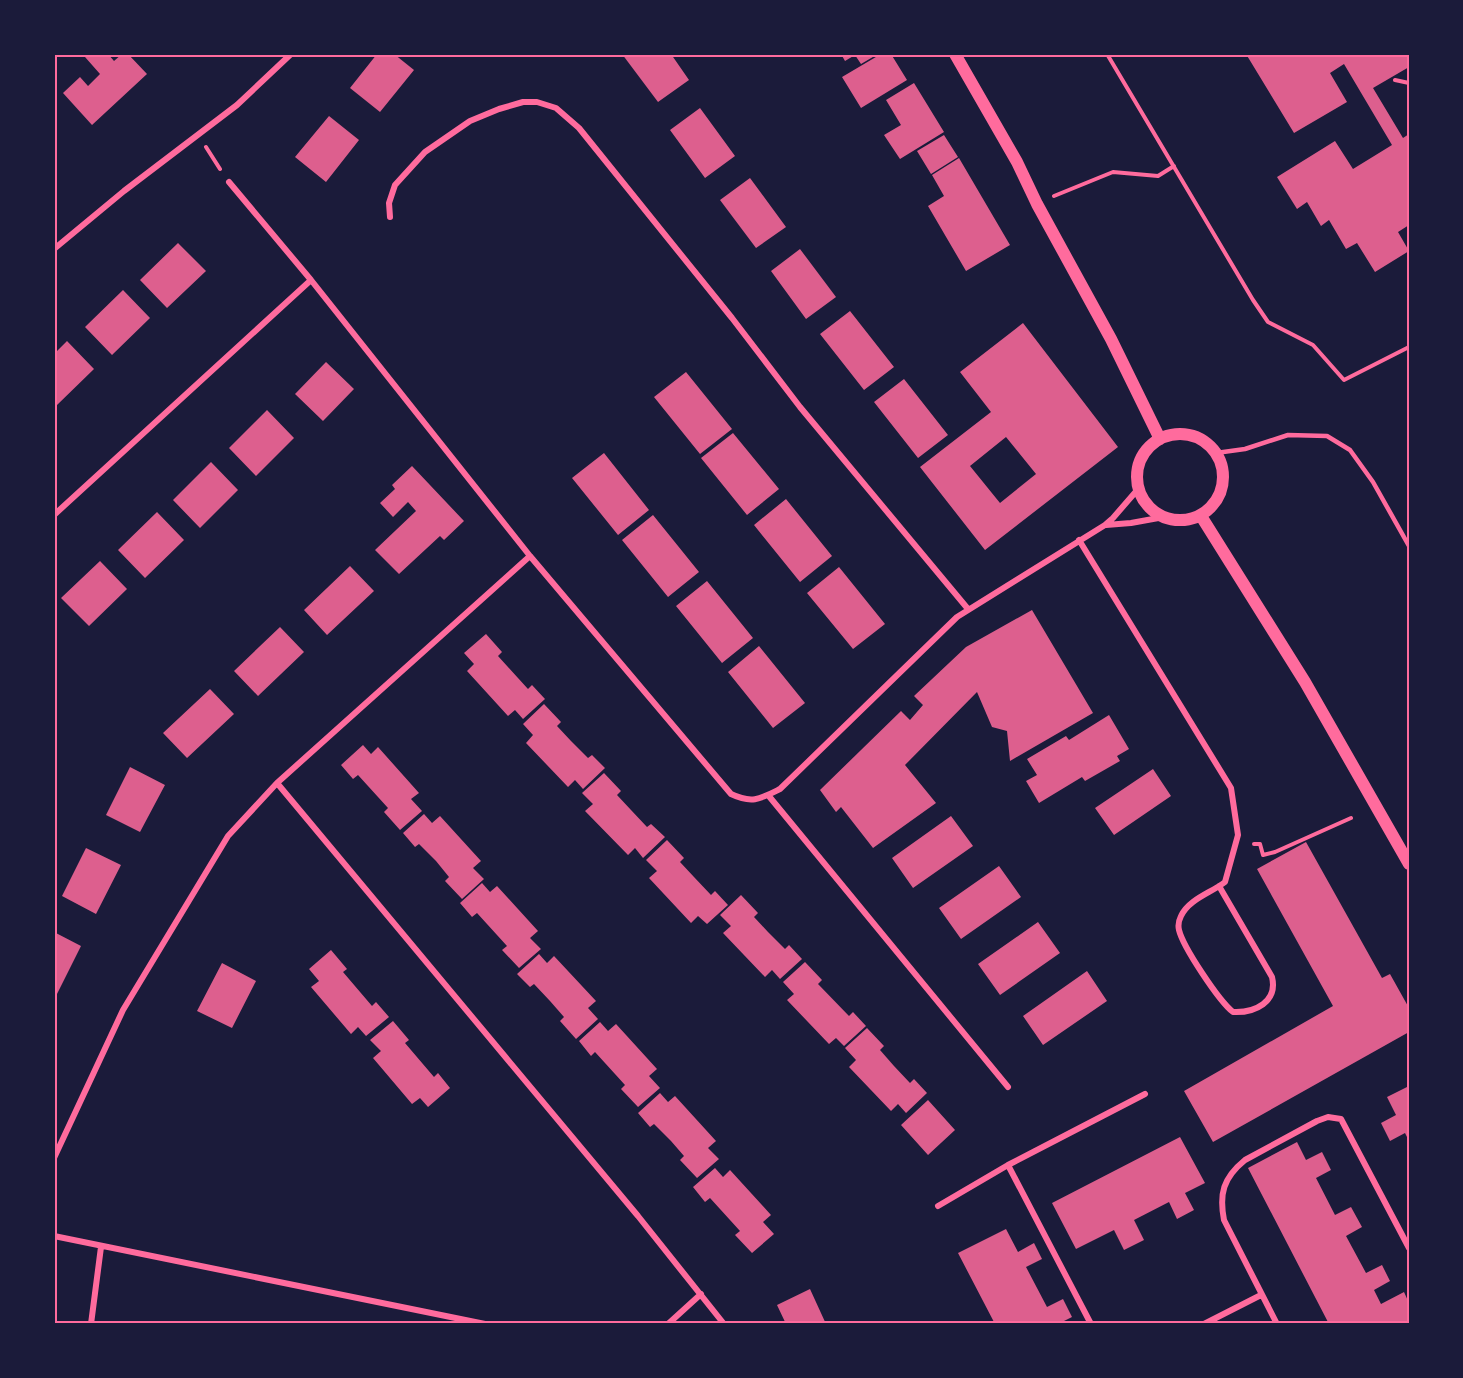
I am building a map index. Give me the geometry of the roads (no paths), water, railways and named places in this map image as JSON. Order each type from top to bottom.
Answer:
[{"type":"main road","points":[[955,54],[1013,154],[1037,204],[1111,339],[1160,439]]},
{"type":"main road","points":[[1185,434],[1208,444],[1216,453],[1222,466],[1224,481],[1213,506],[1201,516],[1189,520],[1164,517],[1152,510],[1144,501],[1138,488],[1137,474],[1141,460],[1149,448],[1160,439],[1185,434]]},
{"type":"main road","points":[[1201,516],[1305,682],[1409,864]]},
{"type":"street","points":[[54,249],[197,134],[237,105],[291,54]]},
{"type":"street","points":[[390,217],[389,203],[395,185],[425,152],[459,128],[499,109],[523,102],[537,102],[556,108],[579,128],[800,407],[968,609]]},
{"type":"street","points":[[229,182],[311,280],[530,556],[731,794],[742,799],[754,801],[780,789],[957,617],[1105,525],[1138,488]]},
{"type":"street","points":[[54,515],[311,280]]},
{"type":"street","points":[[1105,525],[1164,517]]},
{"type":"street","points":[[1079,540],[1231,788],[1238,835],[1225,882],[1219,886],[1188,907],[1180,918],[1180,932],[1217,995],[1229,1009],[1233,1012],[1251,1011],[1270,997],[1274,985],[1272,977],[1219,886]]},
{"type":"street","points":[[54,1158],[123,1010],[228,836],[277,783],[530,556]]},
{"type":"street","points":[[277,783],[724,1324]]},
{"type":"street","points":[[768,795],[1008,1087]]},
{"type":"street","points":[[938,1206],[1008,1165],[1145,1095]]},
{"type":"street","points":[[1277,1324],[1224,1220],[1222,1192],[1235,1168],[1245,1160],[1317,1121],[1328,1117],[1341,1119],[1409,1248]]},
{"type":"street","points":[[1008,1165],[1091,1324]]},
{"type":"street","points":[[54,1236],[485,1324]]},
{"type":"street","points":[[91,1324],[101,1247]]},
{"type":"street","points":[[668,1324],[701,1294]]},
{"type":"street","points":[[1204,1324],[1261,1295]]},
{"type":"lane","points":[[1216,453],[1245,449],[1288,435],[1327,436],[1350,450],[1373,482],[1409,546]]}]
